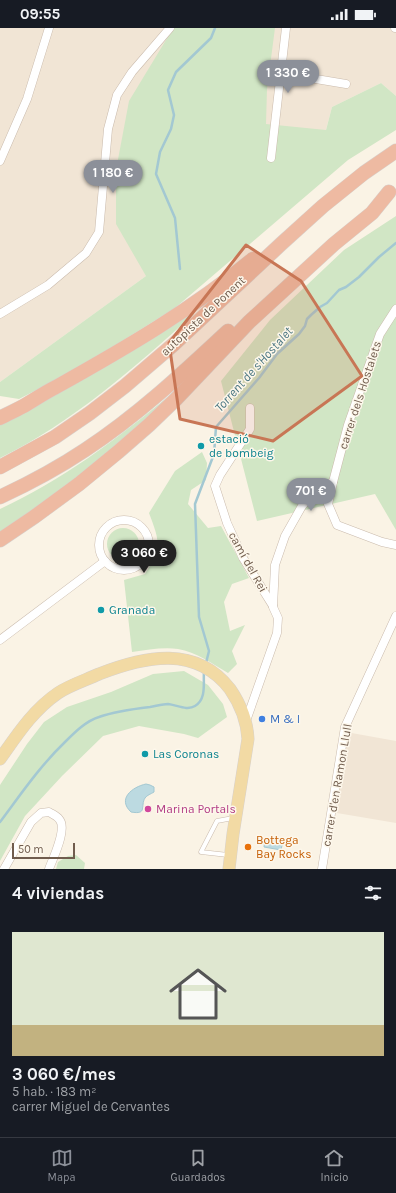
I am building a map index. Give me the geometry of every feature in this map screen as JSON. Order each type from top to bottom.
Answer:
[{"type":"highway","name":"autopista de Ponent","points":[[0,468],[69,427],[125,386],[174,344],[323,206],[358,178],[396,151]]},
{"type":"highway","points":[[0,497],[26,485],[67,462],[123,422],[176,379],[332,236],[392,189]]},
{"type":"highway","points":[[0,540],[79,484],[149,425],[250,322],[334,244],[372,213],[392,189]]},
{"type":"highway","points":[[0,418],[26,405],[38,396],[97,364],[142,337],[207,294],[262,251],[281,244]]},
{"type":"highway","points":[[0,413],[38,396]]},
{"type":"main road","points":[[0,759],[35,712],[48,700],[60,692],[82,681],[128,664],[149,659],[169,658],[189,661],[205,667],[218,677],[235,697],[242,709],[246,721],[248,739],[229,869]]},
{"type":"street","points":[[0,161],[27,99],[49,28]]},
{"type":"street","points":[[0,314],[48,285],[86,253],[99,232],[108,129],[117,95],[132,72],[170,28]]},
{"type":"street","points":[[270,158],[286,28]]},
{"type":"street","points":[[280,73],[346,84]]},
{"type":"street","name":"carrer dels Hostalets","points":[[396,309],[380,334],[348,425],[328,504],[337,525],[382,542],[396,545]]},
{"type":"street","name":"camí del Rei","points":[[250,408],[250,430],[220,475],[215,486],[227,523],[243,558],[274,607]]},
{"type":"street","points":[[246,721],[277,633],[278,618],[274,607],[275,565],[284,536],[302,506],[318,489],[333,482]]},
{"type":"street","points":[[126,520],[141,526],[149,540],[149,549],[142,563],[135,568],[125,570],[111,566],[105,561],[100,554],[99,542],[104,530],[110,524],[117,521],[126,520]]},
{"type":"street","points":[[0,640],[105,561]]},
{"type":"street","name":"carrer d'en Ramon Llull","points":[[322,869],[345,727],[396,616]]},
{"type":"street","points":[[4,869],[31,822],[40,813],[49,812],[60,819],[63,828],[49,869]]},
{"type":"lane","points":[[230,855],[201,852],[217,821],[236,818]]},
{"type":"highlighted area","points":[[246,245],[301,281],[362,376],[273,441],[180,419],[169,343]]},
{"type":"shaded area","points":[[0,28],[396,28],[396,96],[381,83],[332,107],[312,182],[258,214],[243,227],[146,276],[0,382]]},
{"type":"shaded area","points":[[346,732],[396,741],[396,823],[337,813]]},
{"type":"green space","points":[[174,28],[275,28],[267,89],[266,124],[326,130],[332,107],[381,83],[396,96],[396,130],[348,160],[175,308],[79,368],[19,399],[0,396],[0,382],[146,276],[116,224],[116,170],[129,101]]},
{"type":"green space","points":[[396,216],[396,530],[375,494],[257,521],[221,381],[270,320],[344,250]]},
{"type":"green space","points":[[192,312],[194,314],[102,393],[53,428],[0,458],[0,422]]},
{"type":"green space","points":[[169,396],[170,397],[133,432],[57,494],[0,532],[0,509],[45,486],[88,458]]},
{"type":"green space","points":[[202,452],[207,463],[206,480],[191,490],[188,504],[208,528],[221,526],[249,578],[232,584],[224,602],[230,631],[245,625],[232,651],[237,664],[228,673],[198,656],[178,649],[172,648],[132,652],[124,580],[145,574],[151,565],[158,544],[149,513],[175,471]]},
{"type":"green space","points":[[120,528],[126,528],[136,535],[139,544],[138,550],[132,557],[126,560],[120,560],[110,553],[107,547],[107,541],[114,531]]},
{"type":"green space","points":[[184,671],[208,685],[223,704],[227,717],[198,738],[139,726],[103,736],[62,776],[25,816],[0,861],[0,785],[27,744],[44,722],[67,707],[111,692],[153,674]]},
{"type":"green space","points":[[76,855],[85,863],[84,869],[56,869],[58,862],[68,856]]},
{"type":"water","points":[[146,784],[154,787],[154,792],[145,798],[142,811],[136,813],[131,812],[125,803],[128,794],[136,788]]},
{"type":"water","points":[[265,838],[283,841],[281,850],[264,847]]},
{"type":"waterway","points":[[180,269],[175,218],[156,174],[160,152],[171,129],[174,115],[168,90],[176,72],[211,38],[215,28]]},
{"type":"waterway","name":"Torrent de s'Hostalet","points":[[206,663],[209,651],[199,617],[195,504],[214,454],[216,427],[259,378],[277,354],[299,334],[305,326],[307,319],[320,307],[327,303],[339,290],[346,287],[359,277],[396,243]]},
{"type":"waterway","name":"Torrent de s'Hostalet","points":[[0,822],[47,761],[73,734],[85,724],[105,715],[131,709],[168,704],[185,708],[195,706],[199,703],[203,695],[204,672]]},
{"type":"place","name":"estació de bombeig","points":[[201,446]]},
{"type":"place","name":"Granada","points":[[101,610]]},
{"type":"place","name":"M & I","points":[[262,719]]},
{"type":"place","name":"Las Coronas","points":[[145,754]]},
{"type":"place","name":"Marina Portals","points":[[148,809]]},
{"type":"place","name":"Bottega Bay Rocks","points":[[248,847]]}]
